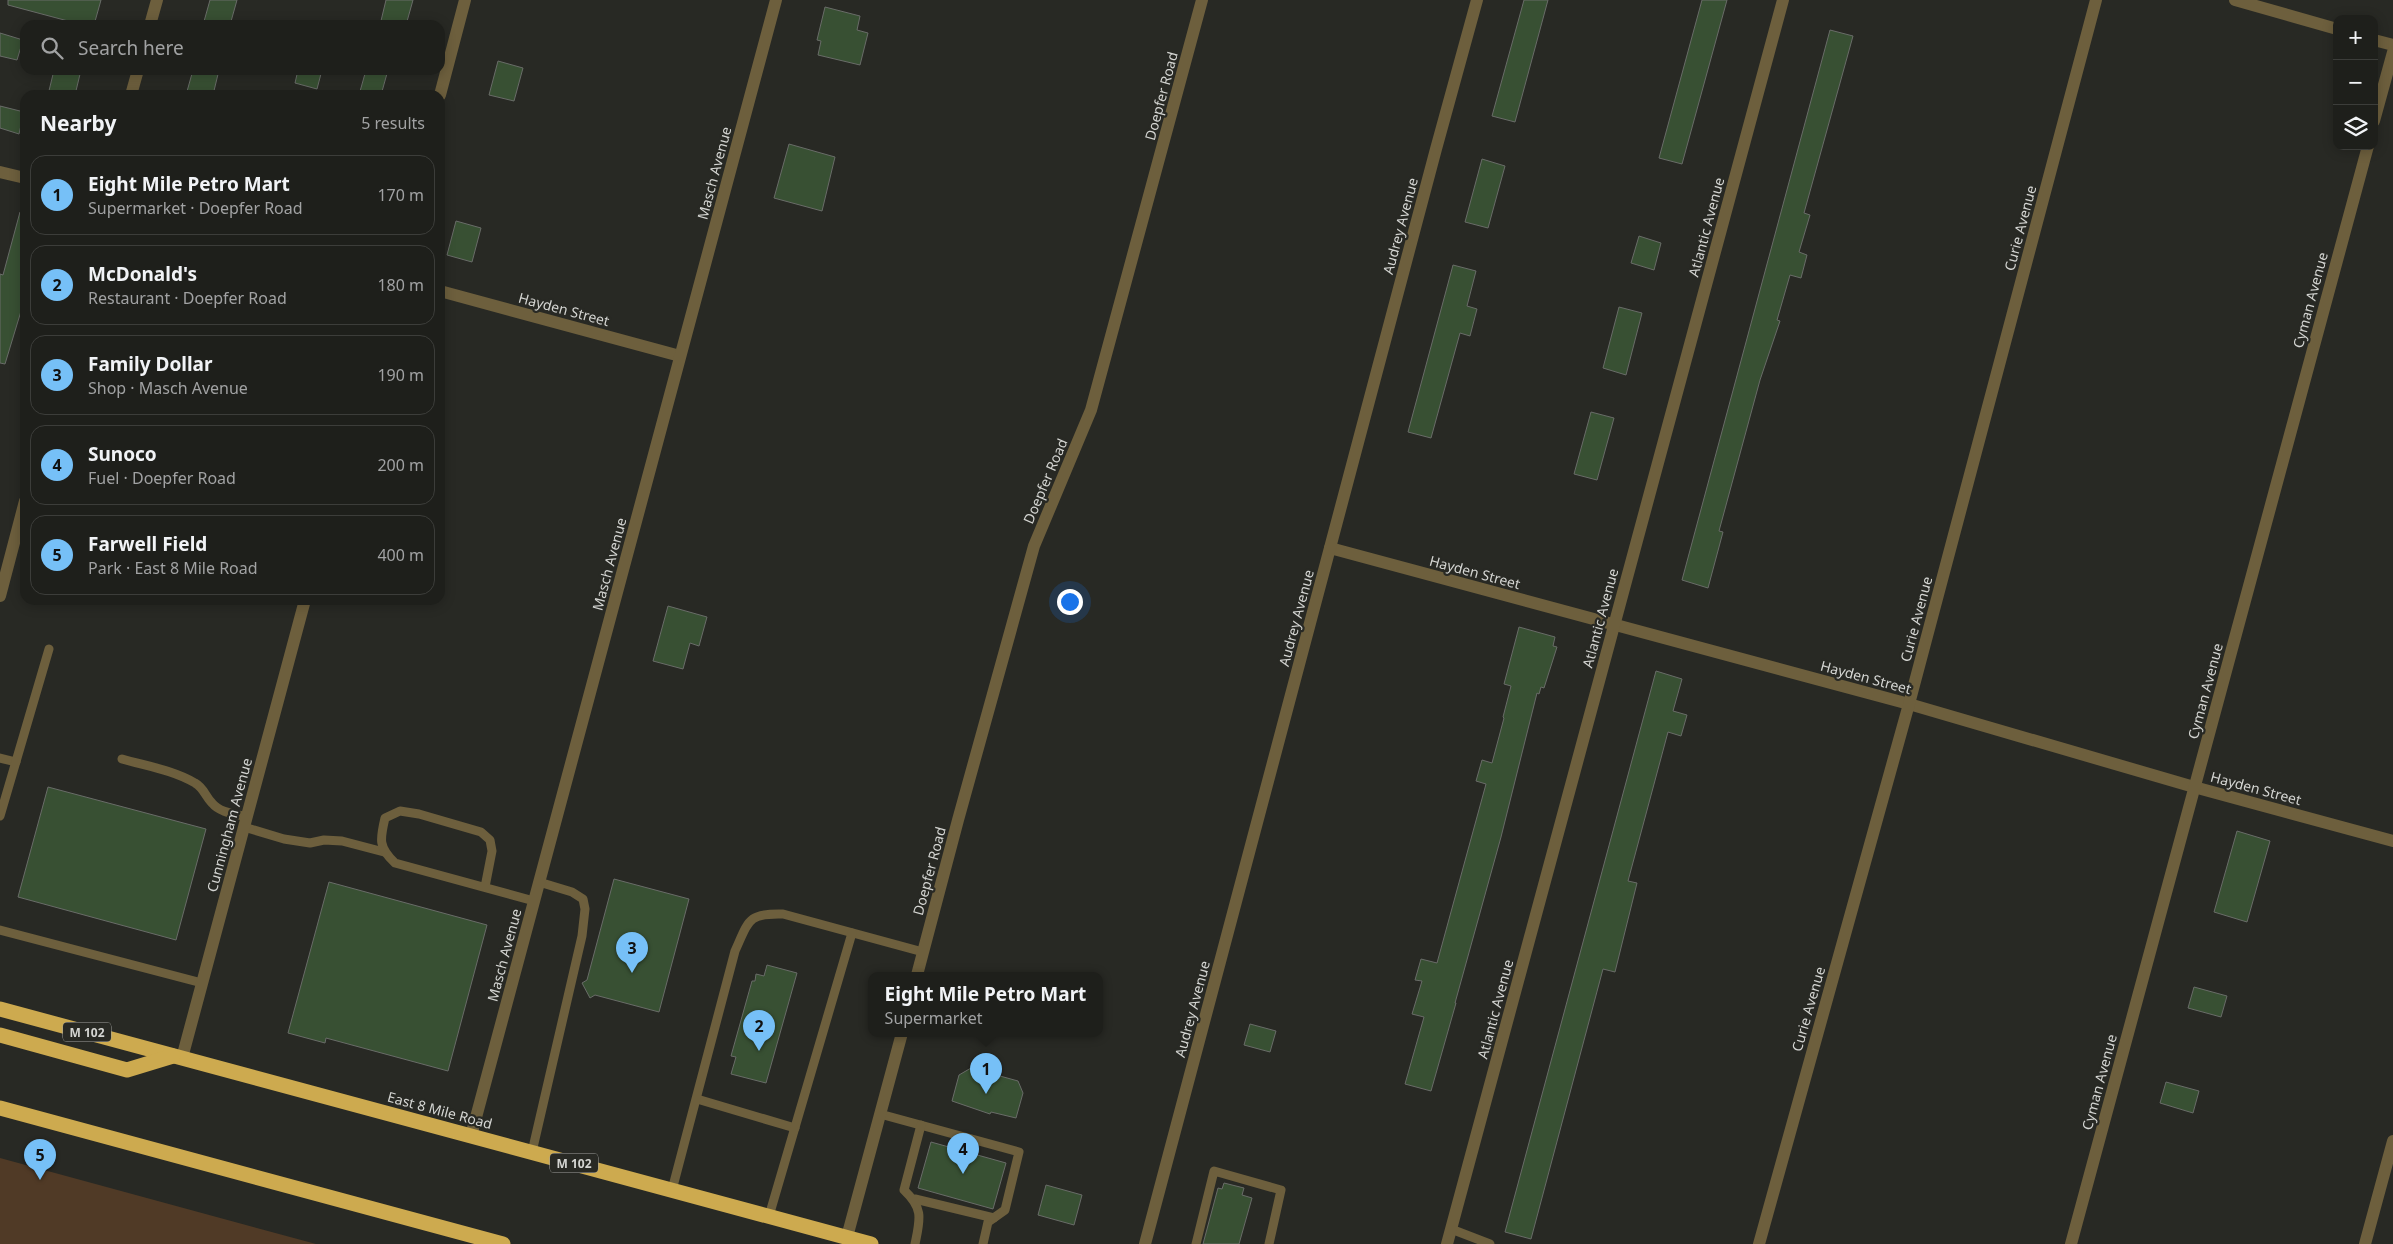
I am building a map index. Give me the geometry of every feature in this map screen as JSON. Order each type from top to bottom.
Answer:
[{"type":"highway","name":"East 8 Mile Road","points":[[0,1009],[871,1244]]},
{"type":"highway","points":[[0,1035],[127,1070],[179,1057]]},
{"type":"highway","points":[[0,1108],[504,1244]]},
{"type":"street","points":[[151,20],[157,0]]},
{"type":"street","points":[[441,90],[466,0]]},
{"type":"street","name":"Masch Avenue","points":[[471,1136],[776,0]]},
{"type":"street","name":"Doepfer Road","points":[[918,972],[1034,546],[1091,410],[1202,0]]},
{"type":"street","name":"Audrey Avenue","points":[[1145,1244],[1477,0]]},
{"type":"street","name":"Atlantic Avenue","points":[[1447,1244],[1783,0]]},
{"type":"street","name":"Curie Avenue","points":[[1759,1244],[1909,704],[2096,0]]},
{"type":"street","points":[[2235,0],[2333,28]]},
{"type":"street","points":[[2378,41],[2393,45]]},
{"type":"street","points":[[2378,106],[2393,52]]},
{"type":"street","points":[[133,90],[137,75]]},
{"type":"street","name":"Cyman Avenue","points":[[2071,1244],[2367,150]]},
{"type":"street","points":[[0,172],[20,177]]},
{"type":"street","name":"Hayden Street","points":[[445,292],[680,356]]},
{"type":"street","points":[[0,596],[20,519]]},
{"type":"street","name":"Hayden Street","points":[[1330,548],[1909,704],[2194,787],[2393,840]]},
{"type":"street","name":"Cunningham Avenue","points":[[179,1057],[202,983],[304,605]]},
{"type":"street","points":[[847,1237],[901,1037]]},
{"type":"street","points":[[2365,1244],[2393,1140]]},
{"type":"lane","points":[[0,816],[49,649]]},
{"type":"lane","points":[[0,758],[16,762]]},
{"type":"lane","points":[[122,759],[181,775],[198,784],[206,792],[212,804],[223,811],[284,838],[310,843],[324,840],[342,841],[384,852],[395,863],[534,901]]},
{"type":"lane","points":[[384,852],[380,836],[385,818],[400,811],[419,814],[480,832],[490,840],[492,851],[485,888]]},
{"type":"lane","points":[[532,1152],[582,936],[585,909],[583,899],[572,892],[539,882]]},
{"type":"lane","points":[[672,1190],[735,951],[746,927],[754,917],[764,913],[783,914],[923,952]]},
{"type":"lane","points":[[0,930],[202,983]]},
{"type":"lane","points":[[769,1216],[852,933]]},
{"type":"lane","points":[[697,1099],[795,1128]]},
{"type":"lane","points":[[880,1114],[1020,1152],[1005,1210],[988,1222],[983,1244]]},
{"type":"lane","points":[[915,1244],[920,1215],[914,1199],[904,1190],[921,1125]]},
{"type":"lane","points":[[1196,1244],[1214,1171],[1281,1190],[1269,1244]]},
{"type":"lane","points":[[914,1199],[994,1218]]},
{"type":"lane","points":[[1451,1229],[1490,1244]]},
{"type":"shaded area","points":[[0,1158],[316,1244],[0,1244]]},
{"type":"building","points":[[8,0],[101,0],[95,20],[64,20],[8,5]]},
{"type":"building","points":[[210,0],[237,0],[231,20],[204,20]]},
{"type":"building","points":[[386,0],[413,0],[407,20],[381,20]]},
{"type":"building","points":[[1524,0],[1548,0],[1515,122],[1492,116]]},
{"type":"building","points":[[1702,0],[1727,0],[1682,164],[1659,158]]},
{"type":"building","points":[[825,7],[860,16],[857,30],[868,33],[860,65],[818,55],[821,41],[817,40]]},
{"type":"building","points":[[1830,30],[1853,36],[1804,213],[1810,215],[1799,252],[1807,255],[1801,278],[1790,275],[1777,320],[1780,321],[1760,380],[1719,531],[1723,532],[1708,588],[1682,580]]},
{"type":"building","points":[[0,33],[20,39],[20,50],[17,60],[0,56]]},
{"type":"building","points":[[498,61],[523,68],[514,101],[489,95]]},
{"type":"building","points":[[53,75],[80,75],[76,90],[49,90]]},
{"type":"building","points":[[192,75],[218,75],[214,90],[187,90]]},
{"type":"building","points":[[297,75],[321,75],[317,89],[295,83]]},
{"type":"building","points":[[365,75],[387,75],[382,90],[360,90]]},
{"type":"building","points":[[0,106],[20,111],[19,134],[0,128]]},
{"type":"building","points":[[789,144],[835,157],[822,211],[774,198]]},
{"type":"building","points":[[1482,159],[1505,166],[1488,228],[1465,222]]},
{"type":"building","points":[[20,212],[20,314],[5,364],[0,363],[0,274],[3,275]]},
{"type":"building","points":[[456,221],[481,228],[472,262],[447,255]]},
{"type":"building","points":[[1639,236],[1661,243],[1654,270],[1631,263]]},
{"type":"building","points":[[1453,265],[1476,271],[1467,306],[1477,309],[1470,336],[1460,333],[1431,438],[1408,432]]},
{"type":"building","points":[[1619,307],[1642,313],[1626,375],[1603,368]]},
{"type":"building","points":[[1591,412],[1614,418],[1597,480],[1574,474]]},
{"type":"building","points":[[668,606],[707,617],[699,646],[690,643],[683,669],[653,661]]},
{"type":"building","points":[[1519,627],[1555,637],[1553,646],[1557,647],[1544,688],[1541,687],[1539,694],[1537,693],[1501,837],[1431,1091],[1405,1084],[1424,1017],[1412,1014],[1422,981],[1415,980],[1421,959],[1437,963],[1486,784],[1476,781],[1482,760],[1492,763],[1504,718],[1511,686],[1504,684]]},
{"type":"building","points":[[1656,671],[1682,679],[1673,711],[1687,715],[1681,736],[1668,732],[1628,881],[1637,883],[1615,972],[1603,969],[1531,1239],[1505,1232]]},
{"type":"building","points":[[48,787],[206,829],[176,940],[18,897]]},
{"type":"building","points":[[2237,831],[2270,841],[2247,922],[2214,912]]},
{"type":"building","points":[[614,879],[689,899],[659,1012],[595,995],[590,998],[582,983],[587,980]]},
{"type":"building","points":[[329,882],[487,925],[448,1071],[326,1038],[325,1043],[288,1033]]},
{"type":"building","points":[[767,965],[797,973],[766,1083],[731,1074],[736,1057],[731,1056],[752,981],[755,981],[756,974],[764,976]]},
{"type":"building","points":[[2194,987],[2227,996],[2221,1017],[2188,1008]]},
{"type":"building","points":[[1250,1024],[1276,1031],[1270,1052],[1244,1045]]},
{"type":"building","points":[[971,1068],[1018,1081],[1023,1093],[1016,1118],[991,1112],[990,1114],[952,1101],[959,1075]]},
{"type":"building","points":[[2166,1082],[2199,1091],[2193,1113],[2160,1103]]},
{"type":"building","points":[[931,1142],[1006,1163],[993,1209],[918,1188]]},
{"type":"building","points":[[1224,1183],[1244,1188],[1242,1195],[1252,1198],[1239,1244],[1203,1244],[1218,1188],[1222,1189]]},
{"type":"building","points":[[1046,1185],[1082,1195],[1074,1225],[1038,1215]]},
{"type":"place","name":"Family Dollar","points":[[632,973]]},
{"type":"place","name":"McDonald's","points":[[759,1051]]},
{"type":"place","name":"Eight Mile Petro Mart","points":[[986,1094]]},
{"type":"place","name":"Sunoco","points":[[963,1174]]},
{"type":"place","name":"Farwell Field","points":[[40,1180]]}]
